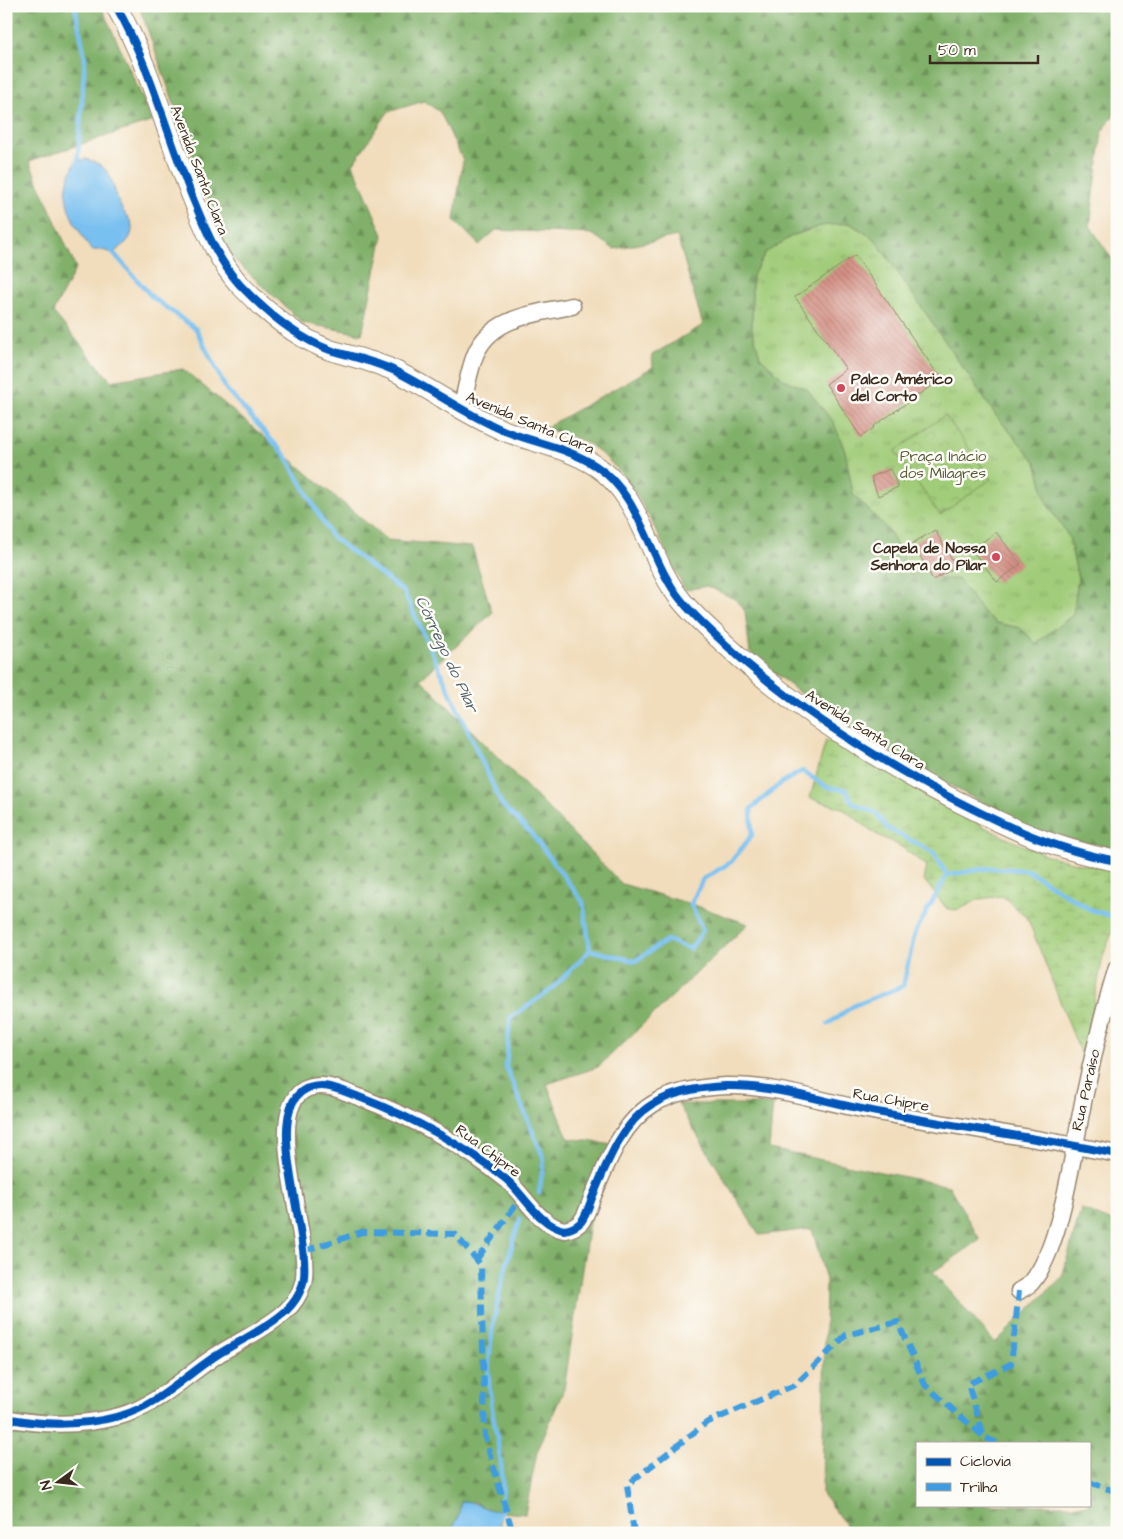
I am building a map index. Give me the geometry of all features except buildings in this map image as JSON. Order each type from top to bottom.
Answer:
[{"type":"street","name":"Avenida Santa Clara","points":[[116,6],[144,65],[188,188],[211,241],[238,282],[278,321],[304,338],[329,349],[381,364],[461,410],[506,431],[574,454],[598,468],[619,488],[638,518],[670,586],[684,603],[742,660],[815,718],[880,759],[992,820],[1032,838],[1067,850],[1117,861]]},
{"type":"street","points":[[461,410],[473,359],[482,341],[498,326],[518,317],[572,306]]},
{"type":"street","name":"Rua Paraíso","points":[[1018,1291],[1031,1283],[1048,1252],[1065,1192],[1073,1145],[1098,1036],[1117,968]]},
{"type":"street","name":"Rua Chipre","points":[[6,1418],[42,1425],[73,1424],[123,1415],[163,1395],[215,1356],[263,1328],[285,1312],[297,1299],[303,1284],[306,1265],[298,1206],[289,1169],[287,1122],[294,1100],[309,1088],[323,1086],[347,1093],[411,1119],[450,1138],[509,1182],[544,1219],[556,1228],[564,1230],[576,1226],[586,1213],[605,1166],[622,1136],[637,1117],[653,1104],[675,1095],[703,1088],[726,1086],[782,1091],[865,1110],[1117,1154]]},
{"type":"green space","points":[[6,6],[101,6],[153,121],[29,161],[76,268],[53,312],[111,381],[183,369],[387,540],[472,547],[492,613],[421,679],[622,884],[691,904],[748,924],[598,1067],[547,1084],[568,1138],[613,1145],[596,1177],[564,1389],[537,1452],[525,1514],[488,1511],[473,1501],[449,1533],[6,1532]]},
{"type":"green space","points":[[139,6],[1117,6],[1117,111],[1102,132],[1090,226],[1117,266],[1117,849],[1033,831],[877,745],[821,710],[750,653],[745,611],[735,599],[707,586],[685,590],[646,510],[621,474],[606,458],[588,444],[545,428],[653,367],[652,355],[703,325],[677,236],[614,249],[592,234],[496,230],[479,245],[454,220],[463,160],[440,112],[424,101],[388,112],[353,164],[383,235],[362,334],[303,323],[228,254]],"holes":[[[849,223],[875,239],[997,417],[1036,462],[1047,504],[1069,537],[1078,579],[1073,615],[1036,643],[1020,628],[996,623],[981,610],[958,579],[939,579],[925,570],[911,575],[890,532],[853,494],[845,451],[834,423],[807,389],[783,379],[760,357],[752,328],[752,277],[765,253],[792,236],[820,226]]]},
{"type":"green space","points":[[849,223],[875,239],[997,417],[1036,462],[1047,503],[1069,537],[1078,579],[1073,615],[1036,643],[1020,628],[996,623],[981,610],[958,579],[939,579],[925,570],[911,575],[890,532],[853,494],[845,451],[807,389],[783,379],[760,357],[752,328],[752,277],[765,253],[792,236],[820,226]]},
{"type":"green space","name":"Praça Inácio dos Milagres","points":[[945,415],[991,479],[940,515],[895,451]]},
{"type":"green space","points":[[826,740],[1006,838],[1060,859],[1088,865],[1117,868],[1117,919],[1103,956],[1083,1060],[1027,917],[1002,896],[980,899],[958,910],[947,909],[924,880],[927,866],[900,846],[876,834],[842,808],[810,798]]},
{"type":"green space","points":[[678,1104],[773,1104],[769,1149],[949,1186],[980,1240],[933,1272],[995,1343],[1062,1277],[1081,1209],[1117,1224],[1117,1533],[852,1533],[822,1494],[826,1280],[812,1229],[759,1235]]},
{"type":"water","points":[[85,159],[95,162],[107,172],[111,178],[118,201],[131,224],[130,237],[113,253],[91,250],[68,208],[67,187],[70,175],[76,161]]},
{"type":"water","points":[[461,1501],[500,1511],[500,1524],[505,1533],[449,1533],[458,1519]]},
{"type":"waterway","name":"Córrego do Pilar","points":[[75,6],[85,58],[77,167]]},
{"type":"waterway","name":"Córrego do Pilar","points":[[111,250],[152,297],[196,329],[226,389],[286,456],[331,536],[404,592],[502,805],[532,834],[583,902],[590,950]]},
{"type":"waterway","points":[[539,1193],[544,1159],[506,1067],[510,1018],[551,990],[590,950],[635,961],[667,940],[690,949],[703,931],[691,904],[703,879],[731,862],[752,835],[751,809],[781,783],[802,771],[827,787],[846,790],[853,803],[876,813],[887,828],[933,852],[947,875]]},
{"type":"waterway","points":[[828,1024],[853,1006],[903,986],[915,933],[947,875],[989,868],[1027,870],[1089,909],[1111,916]]},
{"type":"waterway","points":[[499,1517],[502,1499],[502,1480],[491,1400],[489,1361],[496,1307],[520,1219]]},
{"type":"marked path","points":[[477,1259],[522,1196]]},
{"type":"marked path","points":[[304,1251],[362,1232],[455,1234],[481,1265],[485,1438],[513,1533]]},
{"type":"marked path","points":[[995,1442],[984,1437],[968,1384],[1011,1364],[1019,1291]]},
{"type":"marked path","points":[[634,1533],[627,1485],[706,1423],[795,1385],[846,1335],[898,1322],[925,1385],[984,1437]]},
{"type":"marked path","points":[[1090,1482],[1117,1492]]},
{"type":"cycle path","points":[[116,6],[140,55],[186,181],[205,227],[226,267],[240,285],[270,314],[293,331],[317,345],[395,371],[491,425],[552,446],[596,466],[612,479],[624,494],[660,566],[681,600],[725,644],[798,704],[849,739],[953,799],[1044,841],[1092,856],[1117,861]]},
{"type":"cycle path","points":[[6,1418],[63,1424],[92,1422],[133,1411],[158,1398],[214,1357],[269,1324],[289,1308],[301,1290],[304,1266],[290,1170],[287,1138],[289,1111],[300,1093],[322,1086],[341,1090],[379,1105],[436,1132],[472,1154],[507,1180],[540,1216],[555,1227],[564,1230],[581,1222],[611,1155],[625,1131],[642,1112],[653,1104],[679,1093],[707,1088],[726,1086],[762,1088],[867,1110],[1117,1154]]},
{"type":"place","name":"Palco Américo del Corto","points":[[841,388]]},
{"type":"place","name":"Capela de Nossa Senhora do Pilar","points":[[996,557]]}]
